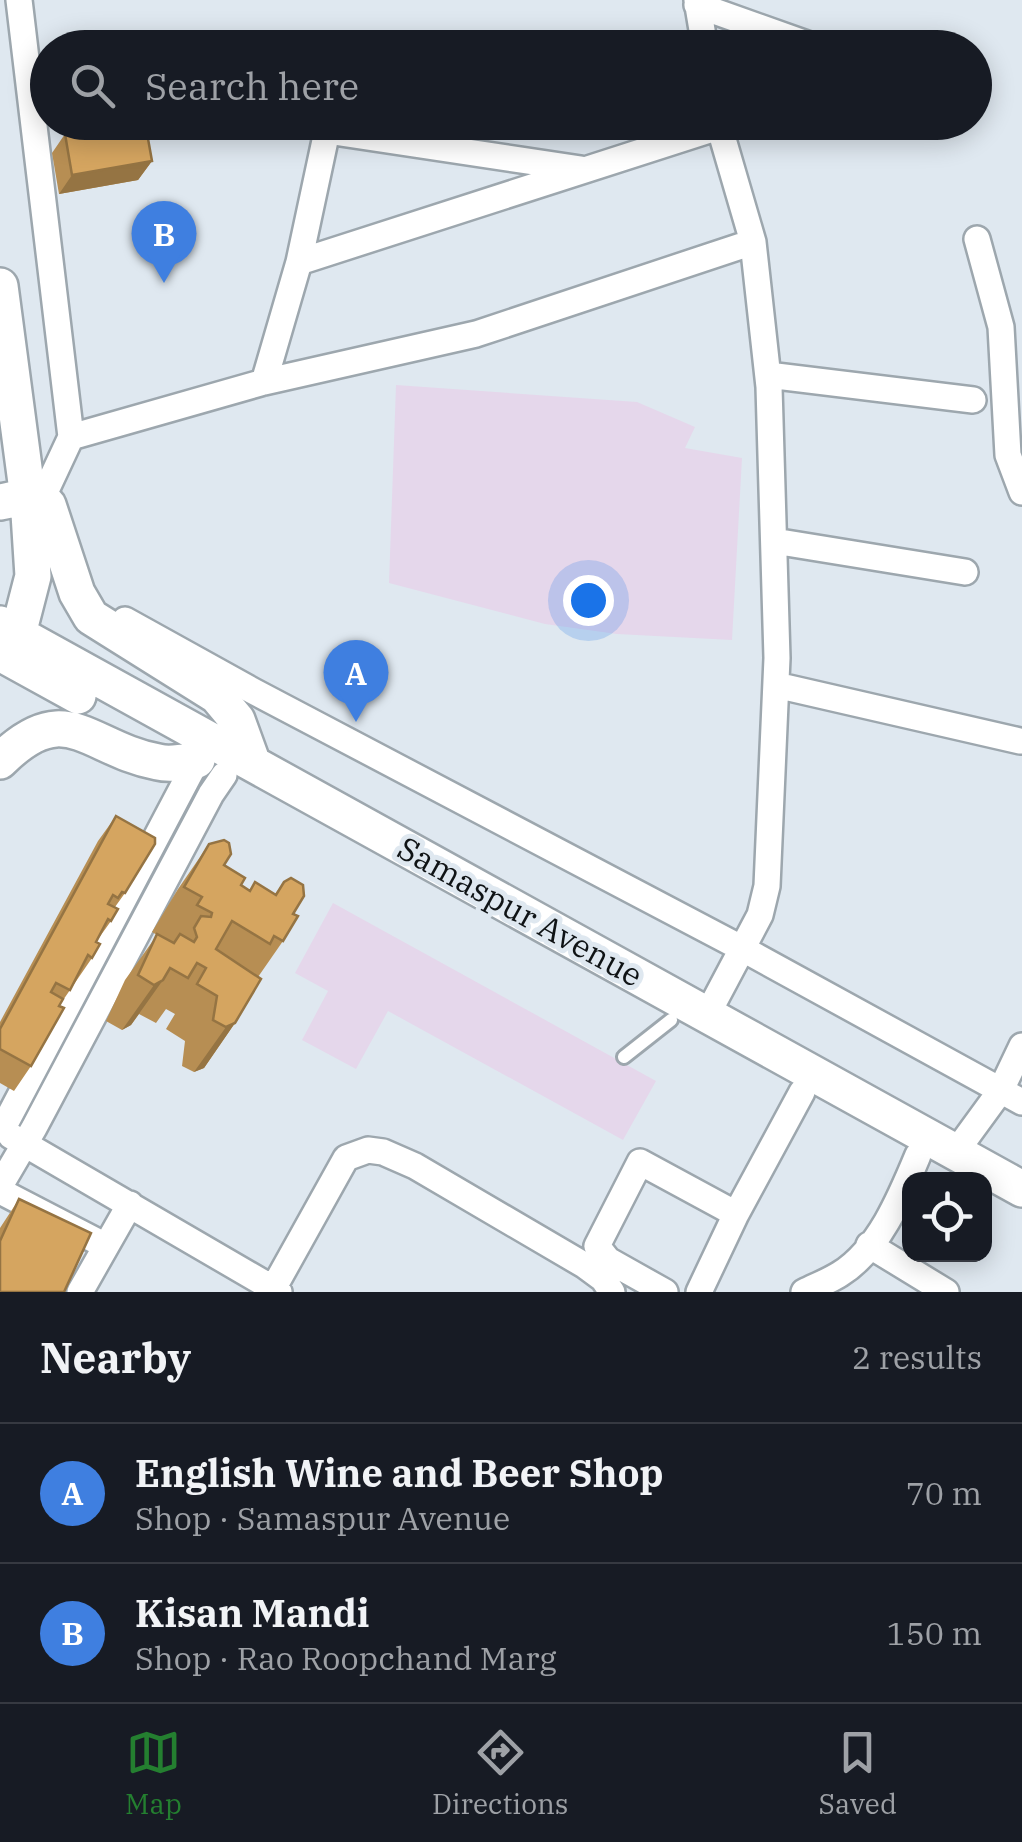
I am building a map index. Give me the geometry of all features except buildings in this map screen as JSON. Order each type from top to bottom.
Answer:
[{"type":"main road","points":[[0,286],[33,576],[4,646]]},
{"type":"main road","points":[[0,761],[17,744],[54,727],[74,729],[138,758],[163,764],[225,766],[236,698],[216,696],[102,627],[77,592],[54,514],[23,499]]},
{"type":"main road","name":"Samaspur Avenue","points":[[4,646],[607,973],[707,1015],[958,1166]]},
{"type":"main road","name":"Samaspur Avenue","points":[[4,646],[225,766]]},
{"type":"main road","name":"Samaspur Avenue","points":[[607,973],[671,1020],[918,1155],[1022,1189]]},
{"type":"main road","points":[[992,1197],[1022,1214]]},
{"type":"street","points":[[19,0],[30,92]]},
{"type":"street","points":[[697,3],[702,30]]},
{"type":"street","points":[[697,3],[770,30]]},
{"type":"street","points":[[36,140],[71,437]]},
{"type":"street","points":[[264,382],[299,262],[325,140]]},
{"type":"street","points":[[386,140],[581,170]]},
{"type":"street","points":[[299,262],[674,140]]},
{"type":"street","points":[[707,1015],[744,950],[760,915],[767,886],[776,685],[768,375],[754,242],[728,140]]},
{"type":"street","points":[[977,239],[1000,326],[1008,455],[1022,492]]},
{"type":"street","points":[[23,499],[71,437],[264,382],[476,334],[754,242]]},
{"type":"street","points":[[768,375],[972,400]]},
{"type":"street","points":[[774,542],[965,572]]},
{"type":"street","points":[[776,685],[1020,740]]},
{"type":"street","points":[[236,698],[744,950],[1011,1096]]},
{"type":"street","points":[[225,766],[1,1130],[276,1290],[346,1158],[368,1150],[383,1152],[414,1166],[584,1265],[612,1292]]},
{"type":"street","points":[[106,1246],[0,1188],[225,766]]},
{"type":"street","points":[[958,1166],[1011,1096],[1022,1046]]},
{"type":"street","points":[[699,1292],[802,1092]]},
{"type":"street","points":[[804,1292],[844,1272],[869,1246],[900,1198],[918,1155]]},
{"type":"street","points":[[665,1292],[608,1260],[597,1246],[640,1162],[736,1214]]},
{"type":"street","points":[[80,1292],[106,1246],[136,1208]]},
{"type":"street","points":[[96,1292],[136,1208]]},
{"type":"street","points":[[869,1246],[946,1292]]},
{"type":"lane","points":[[624,1057],[671,1020]]},
{"type":"shaded area","points":[[396,385],[637,402],[695,427],[685,448],[742,458],[732,640],[617,634],[545,624],[389,583]]},
{"type":"shaded area","points":[[333,903],[656,1081],[623,1140],[388,1011],[356,1069],[302,1040],[328,991],[295,973]]},
{"type":"place","name":"Kisan Mandi","points":[[164,283]]},
{"type":"place","name":"English Wine and Beer Shop","points":[[356,722]]}]
